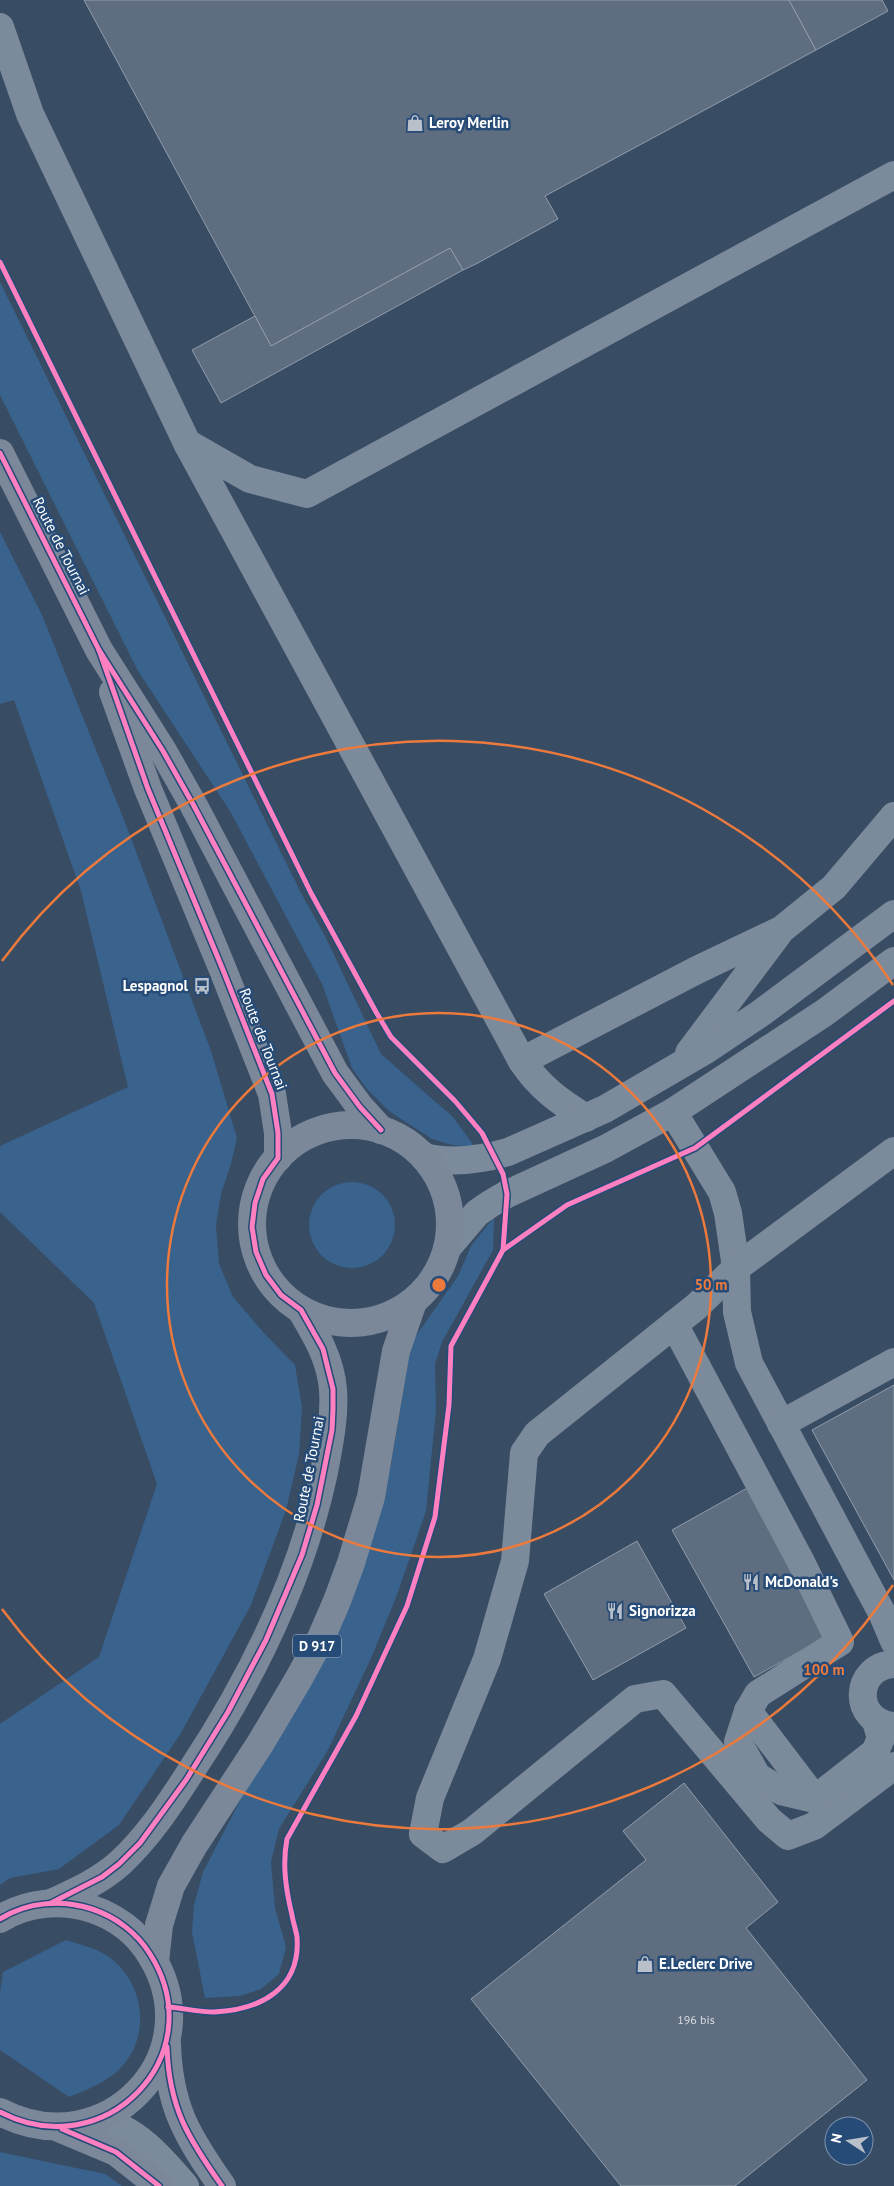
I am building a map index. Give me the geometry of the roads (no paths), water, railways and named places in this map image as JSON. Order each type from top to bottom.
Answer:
[{"type":"main road","name":"Route de Tournai","points":[[0,453],[99,650],[163,751],[194,806],[335,1073],[360,1107],[382,1130]]},
{"type":"main road","name":"Route de Tournai","points":[[99,650],[148,789],[272,1094],[278,1133],[278,1158]]},
{"type":"main road","name":"Route de Tournai","points":[[356,1125],[382,1130],[404,1141],[424,1157],[438,1176],[447,1199],[450,1223],[448,1247],[439,1271],[423,1293],[413,1302],[390,1316],[365,1323],[345,1323],[326,1320],[301,1310],[282,1295],[266,1275],[256,1252],[252,1227],[255,1203],[264,1179],[286,1149],[307,1135],[331,1127],[356,1125]]},
{"type":"main road","name":"Route de Tournai","points":[[155,1962],[159,1925],[171,1886],[194,1845],[260,1744],[298,1680],[321,1638],[337,1601],[371,1497],[395,1359],[413,1302]]},
{"type":"main road","name":"Route de Tournai","points":[[0,1919],[20,1909],[51,1903],[102,1877],[119,1864],[140,1843],[162,1815],[210,1742],[242,1687],[286,1596],[302,1556],[316,1505],[332,1430],[333,1389],[323,1349],[301,1310]]},
{"type":"main road","name":"Route de Tournai","points":[[51,1903],[83,1906],[112,1917],[137,1936],[155,1962],[166,1991],[169,2023],[167,2038],[168,2064],[175,2105],[193,2144],[222,2186]]},
{"type":"main road","name":"Route de Tournai","points":[[57,2128],[98,2120],[126,2104],[137,2094],[156,2068],[167,2038]]},
{"type":"main road","name":"Route de Tournai","points":[[0,2112],[26,2123],[57,2128],[116,2152],[159,2186]]},
{"type":"street","points":[[0,26],[30,114],[187,443],[522,1061],[545,1090],[560,1103],[586,1118]]},
{"type":"street","points":[[187,443],[250,479],[307,494],[894,176]]},
{"type":"street","points":[[522,1061],[697,970],[781,930],[834,887],[894,816]]},
{"type":"street","points":[[424,1157],[453,1161],[495,1156],[586,1118],[679,1066],[734,1032],[894,914]]},
{"type":"street","points":[[679,1066],[781,930]]},
{"type":"street","points":[[448,1247],[477,1213],[506,1194],[605,1149],[673,1112],[824,1013],[894,961]]},
{"type":"street","points":[[673,1112],[722,1192],[728,1213],[736,1268],[737,1312],[750,1363],[780,1424],[883,1615],[894,1642]]},
{"type":"street","points":[[894,1151],[736,1268],[697,1306],[537,1434],[524,1452],[515,1560],[487,1659],[430,1798],[423,1834],[443,1849],[472,1832],[635,1699],[663,1694],[769,1820],[788,1836],[814,1826],[894,1766]]},
{"type":"street","points":[[674,1324],[800,1560],[840,1642],[758,1694],[748,1711],[738,1742],[757,1776],[781,1791],[815,1799],[875,1752],[885,1724],[868,1714],[862,1697],[863,1686],[868,1677],[885,1667],[887,1643],[883,1615]]},
{"type":"street","points":[[780,1424],[894,1362]]},
{"type":"street","points":[[98,2120],[110,2122],[138,2138],[153,2151],[185,2186]]},
{"type":"place","name":"Leroy Merlin","points":[[415,123]]},
{"type":"place","name":"Lespagnol","points":[[202,986]]},
{"type":"place","name":"McDonald's","points":[[751,1582]]},
{"type":"place","name":"Signorizza","points":[[615,1611]]},
{"type":"place","name":"E.Leclerc Drive","points":[[645,1964]]}]
